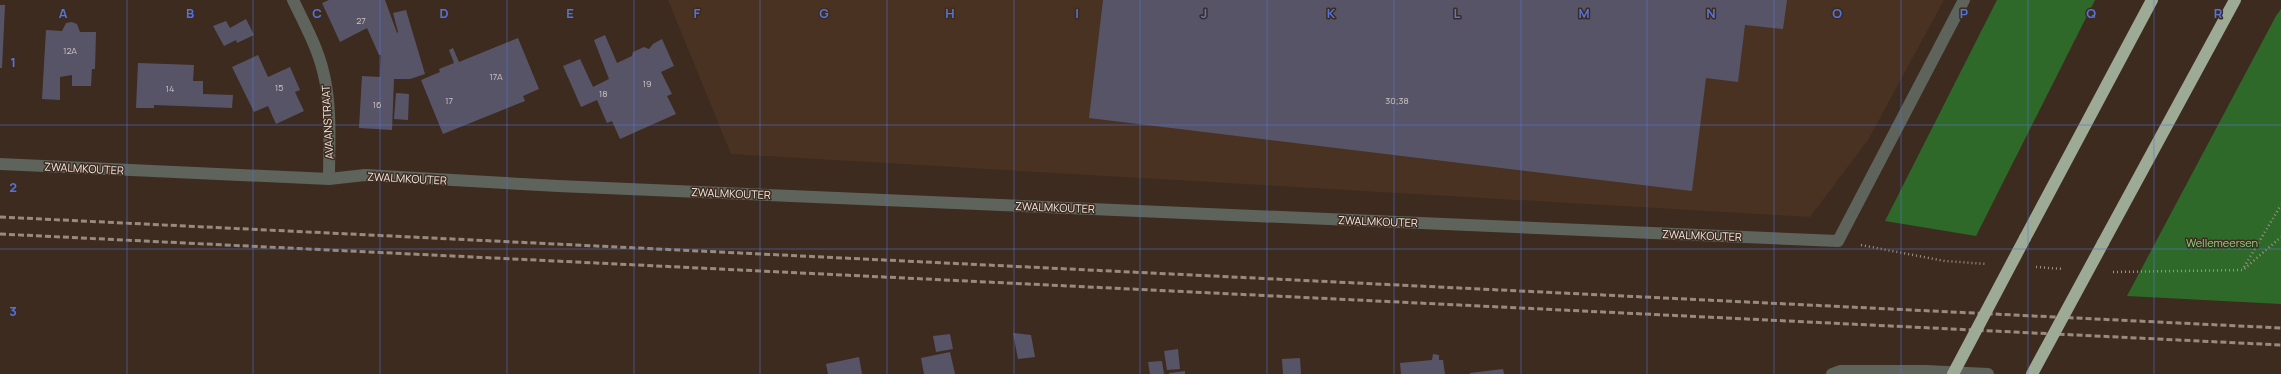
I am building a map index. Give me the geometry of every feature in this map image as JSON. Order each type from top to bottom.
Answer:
[{"type":"highway","points":[[1953,374],[2152,0]]},
{"type":"highway","points":[[2032,374],[2235,0]]},
{"type":"street","name":"AVAANSTRAAT","points":[[293,0],[324,72],[327,99],[329,179]]},
{"type":"street","points":[[1838,241],[1964,0]]},
{"type":"street","name":"ZWALMKOUTER","points":[[0,164],[329,179],[365,175],[558,186],[1838,241]]},
{"type":"street","points":[[1832,374],[1840,371],[1926,371],[1988,374]]},
{"type":"path","points":[[2242,270],[2281,205]]},
{"type":"path","points":[[2106,272],[2130,274],[2242,270],[2281,237]]},
{"type":"path","points":[[1838,241],[1945,261],[1991,264]]},
{"type":"path","points":[[2029,267],[2068,269]]},
{"type":"shaded area","points":[[668,0],[1944,0],[1868,140],[1810,217],[731,154]]},
{"type":"green space","points":[[1997,0],[2095,0],[1976,236],[1885,221]]},
{"type":"green space","name":"Wellemeersen","points":[[2281,9],[2281,304],[2127,296],[2276,16]]},
{"type":"building","points":[[329,0],[385,0],[397,33],[393,13],[406,10],[425,74],[410,79],[394,79],[392,130],[359,128],[362,76],[380,77],[381,55],[379,55],[367,28],[340,42],[322,3]]},
{"type":"building","points":[[1103,0],[1787,0],[1783,29],[1745,25],[1738,82],[1706,78],[1692,191],[1089,118]]},
{"type":"building","points":[[0,5],[5,5],[2,68],[0,68]]},
{"type":"building","points":[[246,19],[254,35],[237,43],[236,40],[224,46],[213,26],[226,21],[230,28]]},
{"type":"building","points":[[72,22],[77,24],[80,32],[96,32],[95,69],[92,69],[91,86],[72,86],[72,75],[60,77],[60,100],[42,99],[46,30],[62,31],[66,23]]},
{"type":"building","points":[[605,35],[617,63],[632,56],[633,52],[644,47],[649,49],[653,44],[662,39],[674,66],[661,72],[672,94],[667,96],[676,114],[620,139],[612,121],[607,123],[597,100],[581,107],[563,66],[580,59],[593,87],[609,79],[594,40]]},
{"type":"building","points":[[518,38],[539,89],[523,96],[525,101],[443,134],[421,80],[440,72],[439,69],[454,63],[449,50],[453,48],[459,62]]},
{"type":"building","points":[[258,55],[268,77],[290,67],[300,90],[295,92],[304,111],[276,124],[268,106],[254,112],[232,67]]},
{"type":"building","points":[[138,63],[194,65],[193,81],[203,81],[203,94],[233,95],[232,108],[154,105],[154,108],[136,108]]},
{"type":"building","points":[[396,93],[409,94],[408,120],[394,119]]},
{"type":"building","points":[[1013,333],[1031,335],[1035,357],[1018,359]]},
{"type":"building","points":[[950,334],[953,349],[936,352],[933,336]]},
{"type":"building","points":[[1178,349],[1180,369],[1167,370],[1164,351]]},
{"type":"building","points":[[950,352],[955,374],[924,374],[921,358]]},
{"type":"building","points":[[1433,354],[1439,355],[1439,360],[1443,360],[1445,374],[1401,374],[1400,363],[1432,360]]},
{"type":"building","points":[[859,357],[862,374],[828,374],[826,364]]},
{"type":"building","points":[[1300,358],[1301,374],[1283,374],[1282,359]]},
{"type":"building","points":[[1162,361],[1164,374],[1150,374],[1148,362]]},
{"type":"building","points":[[1503,369],[1504,374],[1470,374],[1470,373]]},
{"type":"building","points":[[1185,371],[1185,374],[1169,374],[1169,373]]},
{"type":"railway","points":[[0,217],[2281,328]]},
{"type":"railway","points":[[0,234],[2281,345]]}]
